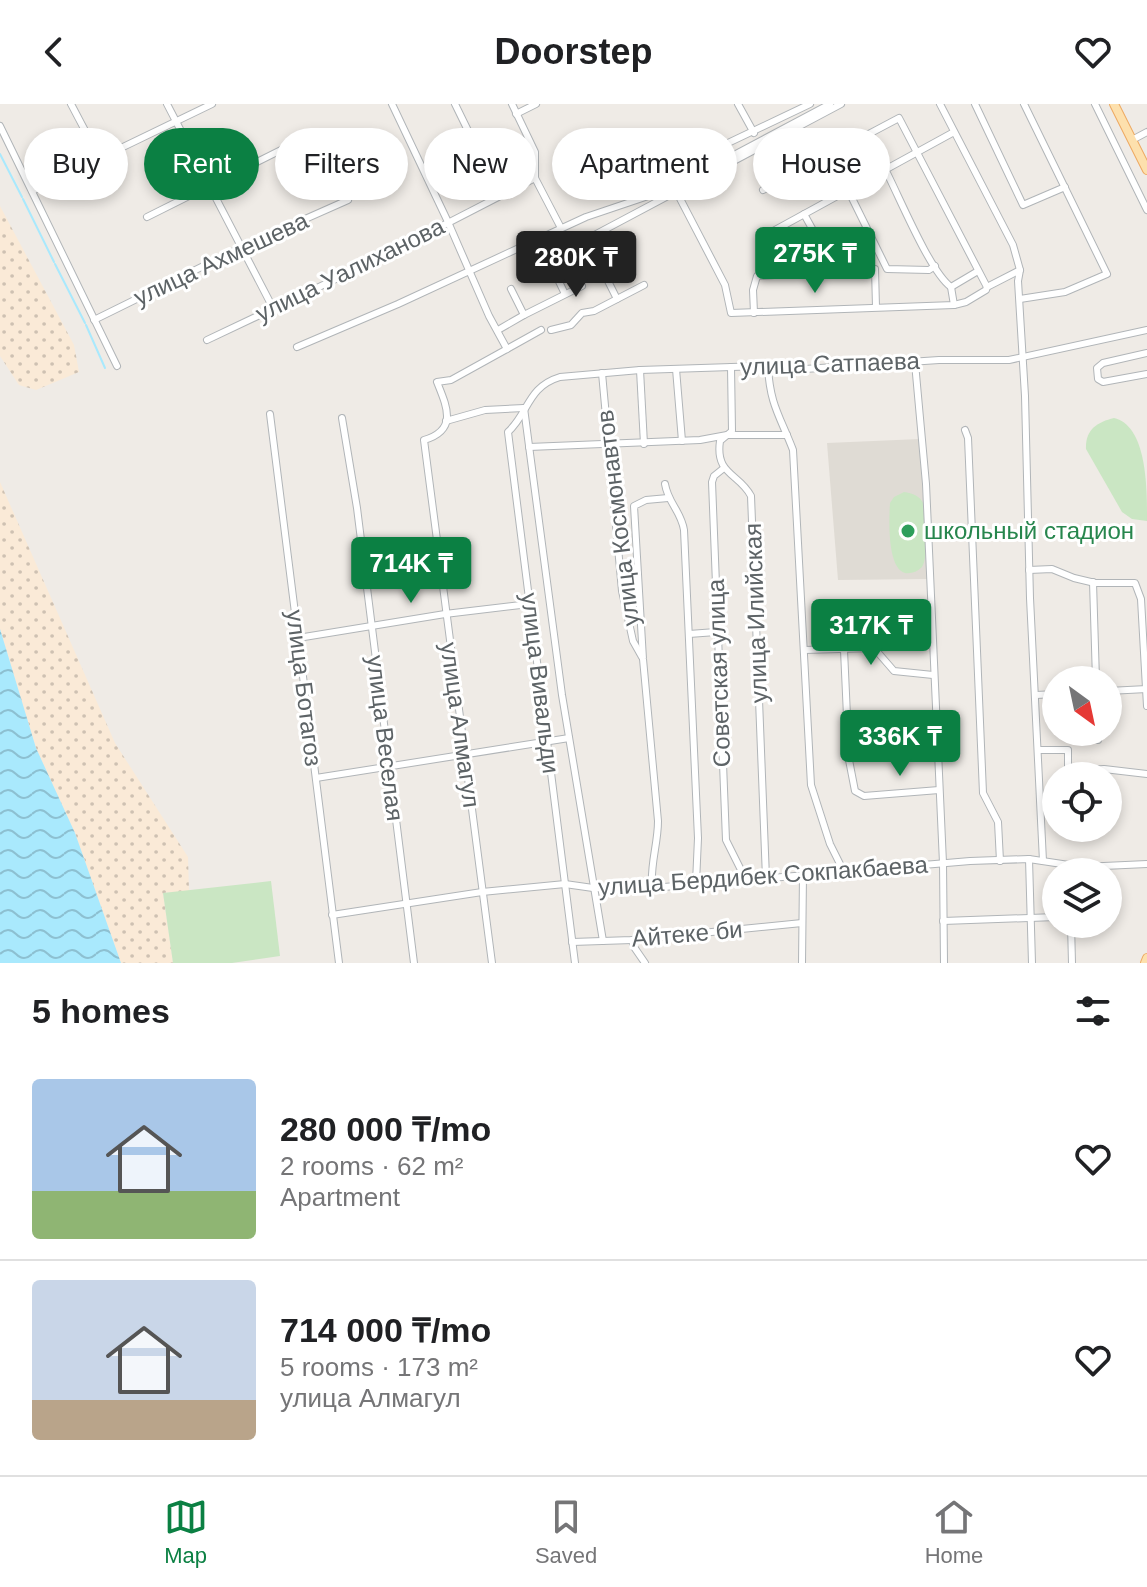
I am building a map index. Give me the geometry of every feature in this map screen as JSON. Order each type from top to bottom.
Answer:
[{"type":"main road","points":[[1114,104],[1147,170]]},
{"type":"street","points":[[71,104],[84,128]]},
{"type":"street","points":[[167,104],[179,128]]},
{"type":"street","points":[[128,145],[212,104]]},
{"type":"street","points":[[392,104],[507,349]]},
{"type":"street","points":[[455,104],[467,128]]},
{"type":"street","points":[[512,104],[523,128]]},
{"type":"street","points":[[516,114],[536,104]]},
{"type":"street","points":[[737,139],[753,132],[738,104]]},
{"type":"street","points":[[761,128],[810,104]]},
{"type":"street","points":[[785,128],[830,104]]},
{"type":"street","points":[[737,158],[841,104]]},
{"type":"street","points":[[940,104],[1013,245],[1020,270],[1029,570],[1043,858]]},
{"type":"street","points":[[975,104],[1023,205],[1065,187]]},
{"type":"street","points":[[1020,301],[1065,292],[1107,274],[1024,104]]},
{"type":"street","points":[[1095,104],[1147,210]]},
{"type":"street","points":[[880,128],[899,118],[987,287]]},
{"type":"street","points":[[0,126],[24,175]]},
{"type":"street","points":[[890,166],[954,132]]},
{"type":"street","points":[[1132,140],[1147,132]]},
{"type":"street","points":[[890,179],[935,266],[951,287],[954,305]]},
{"type":"street","points":[[536,180],[561,228]]},
{"type":"street","points":[[36,200],[117,366]]},
{"type":"street","points":[[147,217],[181,200]]},
{"type":"street","points":[[217,200],[273,308]]},
{"type":"street","name":"улица Ахмешева","points":[[94,320],[242,247],[348,200]]},
{"type":"street","name":"улица Уалиханова","points":[[207,340],[492,200]]},
{"type":"street","points":[[297,347],[561,228],[645,200]]},
{"type":"street","points":[[617,299],[587,239],[657,200]]},
{"type":"street","points":[[680,200],[725,285],[731,313],[954,305],[966,302],[1020,270]]},
{"type":"street","points":[[766,235],[830,200]]},
{"type":"street","points":[[853,200],[887,269],[929,270],[935,266]]},
{"type":"street","points":[[804,214],[835,270]]},
{"type":"street","points":[[565,294],[552,267],[589,245]]},
{"type":"street","points":[[498,330],[583,284],[568,256]]},
{"type":"street","points":[[754,313],[753,290],[757,276],[835,270],[875,269],[876,307]]},
{"type":"street","points":[[951,287],[978,271]]},
{"type":"street","points":[[551,330],[571,325],[582,313],[594,311],[644,285]]},
{"type":"street","points":[[511,289],[524,315]]},
{"type":"street","points":[[541,330],[451,380],[437,382],[444,400],[446,421],[485,410],[524,408],[569,738],[603,941]]},
{"type":"street","name":"улица Сатпаева","points":[[524,408],[531,396],[550,380],[602,373],[731,367],[805,369],[939,360],[989,361],[1147,330]]},
{"type":"street","points":[[1147,353],[1103,363],[1097,368],[1098,379],[1103,382],[1147,374]]},
{"type":"street","points":[[915,363],[926,484],[943,863],[944,963]]},
{"type":"street","points":[[724,468],[719,445],[732,431],[731,367]]},
{"type":"street","points":[[768,367],[769,391],[774,409],[793,450],[811,785],[830,844],[844,872]]},
{"type":"street","points":[[676,369],[682,441]]},
{"type":"street","points":[[640,370],[644,444]]},
{"type":"street","name":"улица Космонавтов","points":[[602,373],[622,591],[633,641],[643,659]]},
{"type":"street","name":"улица Вивальди","points":[[524,408],[508,432],[575,963]]},
{"type":"street","name":"улица Ботагоз","points":[[270,414],[339,963]]},
{"type":"street","name":"улица Веселая","points":[[342,418],[357,508],[414,963]]},
{"type":"street","name":"улица Алмагул","points":[[446,421],[443,431],[424,440],[492,963]]},
{"type":"street","points":[[965,430],[968,438],[983,793],[998,822],[1000,861]]},
{"type":"street","points":[[529,447],[644,444],[717,439],[727,435],[787,435]]},
{"type":"street","name":"Советская улица","points":[[724,468],[712,482],[726,840],[745,878]]},
{"type":"street","name":"улица Илийская","points":[[724,468],[751,496],[766,878]]},
{"type":"street","points":[[665,484],[668,498],[683,518],[684,530],[698,822],[696,883]]},
{"type":"street","name":"улица Космонавтов","points":[[652,888],[650,873],[658,837],[658,821],[643,659],[634,506],[646,500],[668,498]]},
{"type":"street","points":[[1029,570],[1052,569],[1093,582],[1135,583],[1145,613],[1147,706]]},
{"type":"street","points":[[1093,582],[1096,666]]},
{"type":"street","points":[[298,638],[529,604]]},
{"type":"street","points":[[689,634],[716,632]]},
{"type":"street","points":[[804,650],[874,648],[894,671],[933,675]]},
{"type":"street","points":[[844,650],[849,760],[855,791],[864,796],[939,790]]},
{"type":"street","points":[[1122,690],[1147,689]]},
{"type":"street","points":[[1036,695],[1042,695]]},
{"type":"street","points":[[316,778],[569,738]]},
{"type":"street","points":[[1038,750],[1068,750],[1068,768],[1073,771],[1104,769],[1147,774]]},
{"type":"street","points":[[1029,859],[1032,963]]},
{"type":"street","name":"улица Бердибек Сокпакбаева","points":[[332,915],[482,892],[565,884],[593,888],[652,888],[943,863],[1042,861]]},
{"type":"street","name":"улица Бердибек Сокпакбаева","points":[[1122,866],[1147,864]]},
{"type":"street","points":[[802,963],[803,875]]},
{"type":"street","points":[[943,921],[1042,917]]},
{"type":"street","name":"Айтеке би","points":[[572,942],[632,940],[802,923]]},
{"type":"street","points":[[1071,938],[1072,963]]},
{"type":"street","points":[[632,940],[645,963]]},
{"type":"shaded area","points":[[920,439],[927,579],[838,580],[827,443]]},
{"type":"sand","points":[[0,206],[74,345],[79,372],[36,390],[19,385],[0,356]]},
{"type":"sand","points":[[0,482],[115,743],[188,857],[189,891],[163,893],[173,963],[121,963],[75,833],[36,748],[0,629]]},
{"type":"green space","points":[[1114,418],[1125,423],[1139,445],[1145,476],[1147,521],[1132,519],[1122,512],[1086,449],[1093,428]]},
{"type":"green space","name":"школьный стадион","points":[[904,492],[921,499],[926,518],[924,562],[920,569],[909,573],[899,569],[895,562],[890,531],[890,503]]},
{"type":"green space","points":[[271,881],[280,956],[232,963],[173,963],[163,893]]},
{"type":"water","points":[[0,629],[36,748],[75,833],[121,963],[0,963]]},
{"type":"waterway","points":[[0,154],[22,197]]},
{"type":"waterway","points":[[23,199],[54,262]]},
{"type":"waterway","points":[[55,264],[85,323]]},
{"type":"waterway","points":[[86,325],[105,368]]},
{"type":"place","name":"школьный стадион","points":[[908,531]]}]
